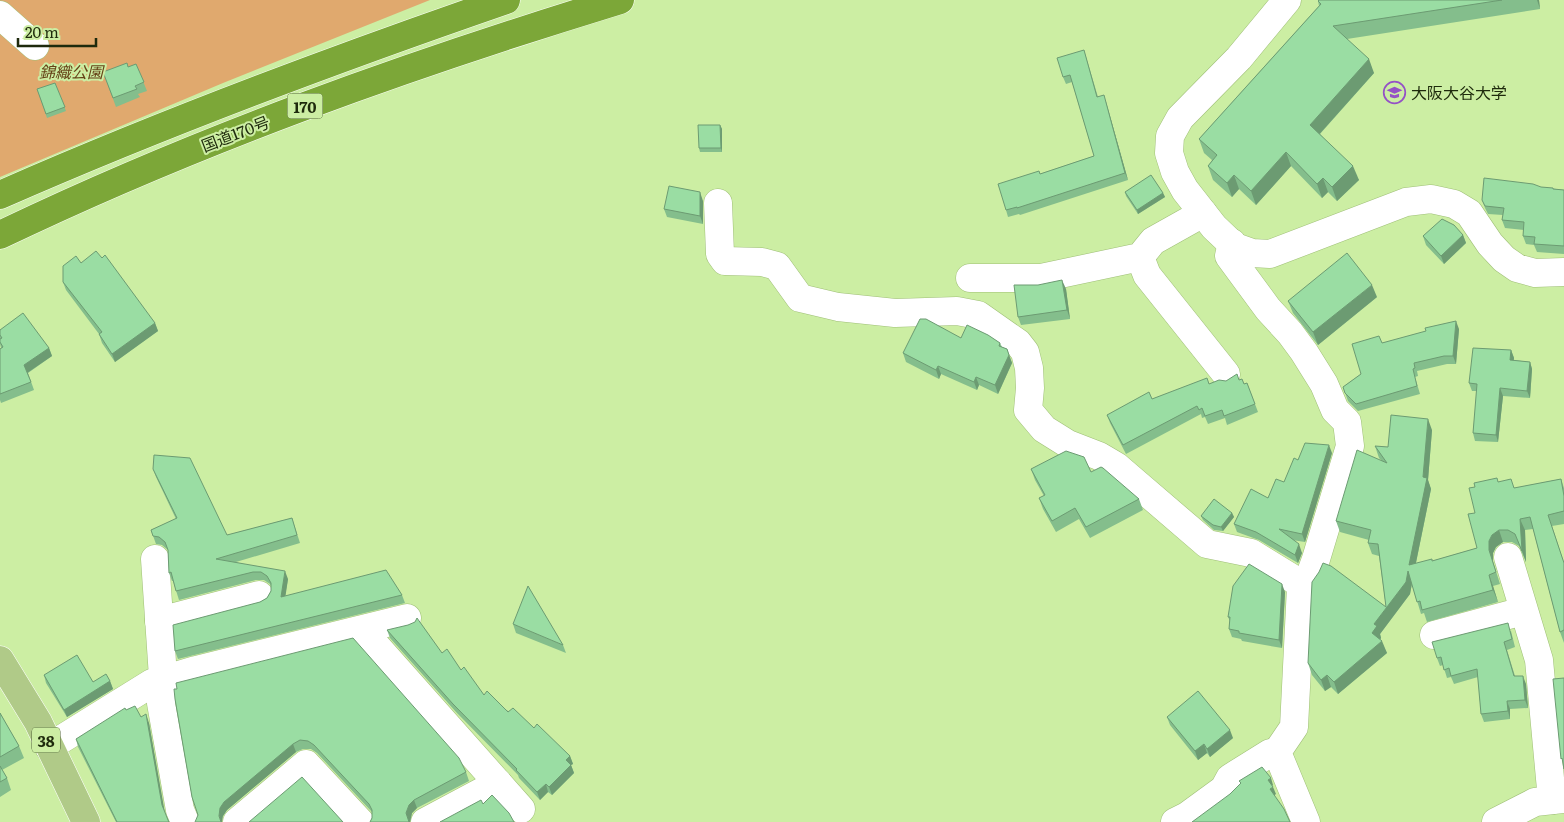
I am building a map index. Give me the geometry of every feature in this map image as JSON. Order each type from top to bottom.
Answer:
[{"type":"highway","name":"国道170号","points":[[0,195],[231,99],[380,43],[506,0]]},
{"type":"highway","name":"国道170号","points":[[0,236],[141,171],[311,104],[470,47],[620,0]]},
{"type":"main road","name":"38","points":[[0,660],[38,722],[86,822]]},
{"type":"street","points":[[1287,0],[1239,58],[1180,118],[1170,136],[1169,153],[1175,172],[1185,190],[1214,227],[1235,247],[1252,254],[1270,254],[1406,202],[1432,199],[1454,204],[1469,213],[1490,244],[1504,259],[1517,268],[1535,272],[1564,272]]},
{"type":"street","points":[[0,15],[36,46]]},
{"type":"street","points":[[718,203],[720,254],[725,261],[762,262],[777,266],[800,298],[838,308],[895,313],[957,311],[978,315],[1018,343],[1025,352],[1029,368],[1028,410],[1044,429],[1068,444],[1099,456],[1116,466],[1207,544],[1251,553],[1303,585]]},
{"type":"street","points":[[970,278],[1042,278],[1140,257],[1153,241],[1203,213]]},
{"type":"street","points":[[1185,820],[1224,789],[1230,778],[1270,754],[1278,752],[1294,727],[1301,587],[1309,578],[1316,559],[1350,446],[1347,422],[1335,410],[1324,384],[1304,352],[1268,309],[1229,256],[1232,243]]},
{"type":"street","points":[[1140,257],[1147,274],[1226,374]]},
{"type":"street","points":[[1496,822],[1535,802],[1558,800],[1539,660],[1508,557]]},
{"type":"street","points":[[156,559],[163,680],[161,703],[180,810],[185,822]]},
{"type":"street","points":[[159,621],[258,594]]},
{"type":"street","points":[[1434,635],[1524,611]]},
{"type":"street","points":[[50,748],[152,683],[196,670],[407,618]]},
{"type":"street","points":[[362,630],[521,809]]},
{"type":"street","points":[[1278,752],[1306,822]]},
{"type":"street","points":[[237,822],[306,764],[360,822]]},
{"type":"street","points":[[425,822],[498,784]]},
{"type":"green space","name":"錦織公園","points":[[0,0],[430,0],[223,83],[0,177]]},
{"type":"building","points":[[1319,0],[1502,0],[1333,26],[1369,59],[1310,125],[1353,166],[1332,187],[1323,178],[1317,184],[1286,152],[1251,191],[1234,175],[1227,183],[1208,166],[1217,155],[1199,139],[1321,4]]},
{"type":"building","points":[[1084,50],[1097,97],[1104,95],[1125,173],[1006,210],[998,184],[1039,171],[1040,174],[1094,156],[1070,75],[1063,77],[1057,58]]},
{"type":"building","points":[[127,63],[128,67],[136,64],[144,82],[135,86],[137,89],[113,98],[103,72]]},
{"type":"building","points":[[55,83],[65,107],[46,114],[37,89]]},
{"type":"building","points":[[698,125],[720,125],[721,148],[699,148]]},
{"type":"building","points":[[1151,175],[1163,193],[1137,210],[1125,192]]},
{"type":"building","points":[[1484,178],[1564,190],[1564,246],[1534,244],[1535,237],[1523,236],[1524,222],[1502,220],[1504,208],[1485,206],[1482,200]]},
{"type":"building","points":[[669,186],[700,192],[700,216],[664,209]]},
{"type":"building","points":[[1442,219],[1454,225],[1463,235],[1441,256],[1423,236]]},
{"type":"building","points":[[96,251],[102,258],[105,255],[155,323],[112,354],[99,334],[102,332],[63,282],[63,266],[76,256],[81,263]]},
{"type":"building","points":[[1347,253],[1372,285],[1313,332],[1288,301]]},
{"type":"building","points":[[1062,280],[1067,310],[1018,317],[1014,285],[1038,285]]},
{"type":"building","points":[[23,313],[49,348],[24,365],[31,382],[0,394],[0,349],[3,347],[0,342],[2,338],[0,330]]},
{"type":"building","points":[[920,319],[926,319],[961,338],[967,325],[988,335],[1000,343],[999,346],[1007,349],[1009,355],[995,385],[976,377],[974,382],[938,366],[936,370],[903,353]]},
{"type":"building","points":[[1456,321],[1453,356],[1444,356],[1414,363],[1415,368],[1413,369],[1417,386],[1356,404],[1345,393],[1343,387],[1361,374],[1352,344],[1379,336],[1382,343],[1426,331],[1425,328]]},
{"type":"building","points":[[1473,348],[1511,350],[1510,360],[1530,362],[1527,391],[1500,388],[1496,435],[1473,433],[1477,384],[1469,383]]},
{"type":"building","points":[[1237,374],[1239,380],[1242,379],[1244,384],[1247,383],[1255,404],[1224,416],[1222,410],[1205,416],[1202,408],[1199,410],[1197,406],[1123,445],[1107,415],[1149,392],[1152,399],[1207,378],[1209,384],[1219,380],[1226,381]]},
{"type":"building","points":[[1391,415],[1428,419],[1423,477],[1427,478],[1409,565],[1432,559],[1432,561],[1477,548],[1468,514],[1475,513],[1469,488],[1475,487],[1474,483],[1497,478],[1498,482],[1511,479],[1514,488],[1561,479],[1564,511],[1548,515],[1564,563],[1564,630],[1560,632],[1530,517],[1520,519],[1522,551],[1515,534],[1508,530],[1499,530],[1492,535],[1489,541],[1489,550],[1496,572],[1489,575],[1493,590],[1422,610],[1420,601],[1417,602],[1408,571],[1406,582],[1374,624],[1377,626],[1372,633],[1382,641],[1334,682],[1327,675],[1321,680],[1308,663],[1312,582],[1323,563],[1331,566],[1386,607],[1378,544],[1368,543],[1371,530],[1336,521],[1357,450],[1387,463],[1375,446],[1388,447]]},
{"type":"building","points":[[1305,443],[1329,445],[1302,534],[1279,529],[1299,544],[1295,555],[1256,532],[1234,524],[1251,489],[1268,498],[1276,479],[1284,482],[1294,458],[1298,460]]},
{"type":"building","points":[[1066,451],[1084,457],[1091,472],[1101,467],[1103,468],[1139,499],[1086,527],[1075,508],[1052,521],[1039,498],[1045,495],[1031,469]]},
{"type":"building","points":[[154,455],[190,458],[227,535],[292,518],[297,535],[216,559],[285,571],[281,597],[386,570],[402,595],[175,651],[173,625],[260,602],[267,598],[271,591],[271,583],[267,576],[261,572],[253,572],[176,591],[171,572],[169,573],[168,550],[165,542],[159,537],[153,536],[151,530],[177,518],[153,469]]},
{"type":"building","points":[[1214,499],[1232,513],[1221,527],[1213,525],[1201,516]]},
{"type":"building","points":[[1249,564],[1282,584],[1279,640],[1239,633],[1239,631],[1229,629],[1230,617],[1228,617],[1233,586]]},
{"type":"building","points":[[528,586],[563,645],[513,624]]},
{"type":"building","points":[[417,618],[442,653],[447,649],[461,670],[464,667],[484,695],[487,691],[508,712],[513,708],[534,728],[537,724],[570,756],[566,760],[571,765],[549,787],[546,784],[537,792],[453,704],[387,630],[408,625],[415,622]]},
{"type":"building","points":[[1508,623],[1512,639],[1504,642],[1514,676],[1523,676],[1525,700],[1507,701],[1508,711],[1481,714],[1477,669],[1451,676],[1449,668],[1444,670],[1441,657],[1437,658],[1432,642]]},
{"type":"building","points":[[353,638],[459,758],[466,772],[414,800],[409,805],[406,813],[409,822],[370,822],[372,810],[369,804],[314,745],[308,741],[300,740],[224,802],[220,808],[219,816],[221,822],[195,822],[198,815],[192,797],[175,699],[174,689],[177,689],[176,683]]},
{"type":"building","points":[[77,655],[93,682],[106,674],[110,681],[64,710],[44,675]]},
{"type":"building","points":[[1564,678],[1564,769],[1561,759],[1553,679]]},
{"type":"building","points":[[1198,691],[1230,730],[1207,749],[1204,744],[1195,751],[1167,717]]},
{"type":"building","points":[[135,706],[141,717],[146,714],[162,805],[169,822],[117,822],[76,739],[125,708],[126,710]]},
{"type":"building","points":[[0,713],[19,746],[0,757]]},
{"type":"building","points":[[0,766],[7,778],[0,782]]},
{"type":"building","points":[[1262,767],[1271,778],[1268,780],[1273,787],[1270,789],[1284,809],[1290,822],[1192,822],[1230,794],[1241,783],[1239,781]]},
{"type":"building","points":[[302,777],[343,822],[249,822]]},
{"type":"building","points":[[492,795],[509,813],[514,822],[440,822],[481,800],[483,804]]},
{"type":"place","name":"大阪大谷大学","points":[[1395,92]]}]
